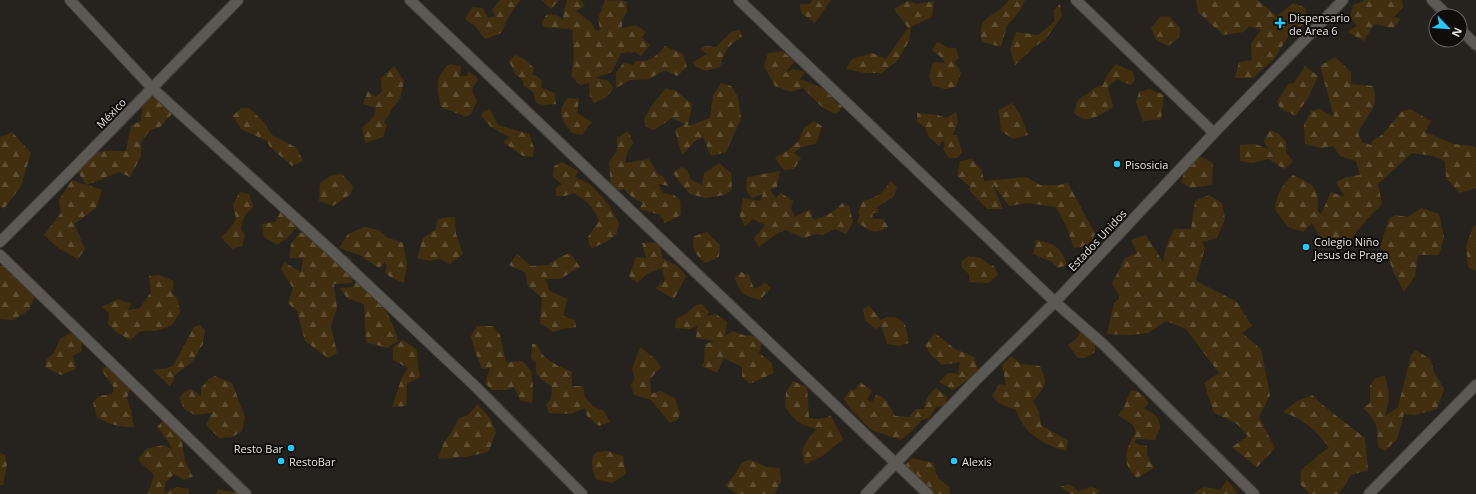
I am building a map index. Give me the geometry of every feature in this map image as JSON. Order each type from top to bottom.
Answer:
[{"type":"street","points":[[70,0],[152,88],[334,253],[477,388],[582,494]]},
{"type":"street","name":"México","points":[[0,242],[238,0]]},
{"type":"street","points":[[410,0],[928,494]]},
{"type":"street","points":[[739,0],[1055,302],[1104,345],[1254,494]]},
{"type":"street","points":[[1076,0],[1214,133]]},
{"type":"street","name":"Estados Unidos","points":[[866,494],[975,381],[1055,302],[1214,133],[1343,0]]},
{"type":"street","points":[[1432,0],[1440,8]]},
{"type":"street","points":[[1468,36],[1476,45]]},
{"type":"street","points":[[0,254],[246,494]]},
{"type":"street","points":[[1369,494],[1476,385]]},
{"type":"green space","points":[[500,0],[520,0],[508,18],[501,33],[485,39],[475,26],[465,19],[472,7],[483,8],[488,18],[495,16],[492,10]]},
{"type":"green space","points":[[541,0],[559,0],[551,9]]},
{"type":"green space","points":[[567,0],[580,0],[585,6],[576,11],[591,22],[596,31],[600,29],[598,19],[605,0],[626,1],[627,12],[622,20],[622,28],[636,25],[646,32],[642,38],[650,45],[641,56],[635,52],[621,53],[612,72],[595,78],[607,80],[614,88],[605,98],[594,103],[590,97],[589,83],[580,85],[571,76],[574,57],[572,29],[543,27],[542,22],[547,14],[557,15],[563,20]]},
{"type":"green space","points":[[812,0],[831,0],[815,23],[801,13],[800,4],[810,4]]},
{"type":"green space","points":[[1009,0],[1025,0],[1021,9],[1007,26],[1001,47],[982,42],[981,33],[984,21],[1004,6]]},
{"type":"green space","points":[[1196,0],[1257,0],[1277,16],[1293,3],[1306,8],[1306,22],[1288,37],[1274,59],[1253,78],[1235,78],[1239,62],[1252,60],[1251,44],[1261,30],[1249,26],[1244,32],[1223,35],[1198,12]]},
{"type":"green space","points":[[1365,0],[1402,0],[1403,7],[1394,17],[1401,19],[1393,28],[1374,24],[1364,41],[1347,32],[1357,26],[1350,17],[1353,5]]},
{"type":"green space","points":[[908,1],[917,4],[934,1],[932,17],[911,27],[909,41],[897,61],[881,73],[865,73],[846,69],[852,59],[872,53],[886,59],[908,28],[894,9]]},
{"type":"green space","points":[[1060,4],[1062,16],[1045,40],[1034,47],[1015,65],[1010,50],[1016,32],[1038,35],[1054,22],[1054,10]]},
{"type":"green space","points":[[1169,16],[1180,28],[1179,38],[1168,46],[1156,40],[1151,28],[1160,17]]},
{"type":"green space","points":[[739,30],[742,37],[727,49],[720,67],[706,71],[696,67],[693,62],[707,54],[700,49],[704,46],[716,47],[731,32]]},
{"type":"green space","points":[[937,42],[949,48],[956,48],[959,58],[954,62],[961,72],[956,87],[945,89],[933,86],[929,77],[933,62],[945,63],[943,59],[932,50]]},
{"type":"green space","points":[[665,46],[683,54],[687,67],[677,76],[665,70],[649,79],[630,80],[616,88],[616,73],[624,62],[633,65],[636,61],[649,60],[656,56]]},
{"type":"green space","points":[[782,51],[795,61],[785,73],[793,69],[805,72],[800,79],[821,88],[831,90],[835,101],[843,107],[836,114],[823,108],[803,88],[791,92],[775,86],[764,66],[768,53]]},
{"type":"green space","points":[[515,55],[524,59],[534,68],[532,74],[542,81],[541,88],[555,93],[556,104],[544,105],[536,103],[533,92],[524,86],[522,79],[515,74],[509,61]]},
{"type":"green space","points":[[1335,57],[1351,72],[1351,84],[1373,86],[1375,94],[1374,106],[1358,133],[1362,142],[1371,145],[1372,141],[1383,134],[1401,112],[1410,109],[1431,121],[1425,132],[1454,144],[1473,146],[1476,148],[1476,188],[1460,193],[1446,178],[1445,161],[1433,156],[1412,153],[1378,184],[1382,204],[1367,219],[1341,252],[1319,236],[1312,223],[1303,232],[1288,227],[1275,210],[1280,191],[1293,175],[1307,182],[1314,188],[1317,197],[1318,212],[1321,214],[1331,192],[1345,197],[1336,182],[1347,177],[1360,175],[1356,161],[1340,156],[1333,146],[1322,148],[1305,144],[1304,125],[1311,111],[1320,109],[1334,117],[1320,66]]},
{"type":"green space","points":[[450,64],[461,66],[460,76],[467,76],[469,71],[478,79],[472,90],[477,101],[471,114],[466,117],[441,107],[438,89],[439,79],[441,74]]},
{"type":"green space","points":[[1116,64],[1133,72],[1135,80],[1131,85],[1117,79],[1108,87],[1113,107],[1094,118],[1084,119],[1079,117],[1074,113],[1078,100],[1097,87],[1103,85],[1107,75]]},
{"type":"green space","points":[[394,66],[404,81],[400,99],[384,122],[387,125],[383,137],[365,143],[362,128],[374,116],[376,108],[363,104],[368,91],[376,97],[382,91],[381,78]]},
{"type":"green space","points":[[1305,66],[1318,76],[1309,96],[1296,116],[1280,108],[1277,102],[1288,84],[1294,83]]},
{"type":"green space","points":[[721,83],[731,86],[738,97],[741,119],[726,152],[711,156],[703,137],[695,141],[682,155],[675,130],[685,124],[672,118],[654,130],[646,127],[644,119],[652,105],[666,88],[676,91],[692,104],[688,126],[710,118],[713,96]]},
{"type":"green space","points":[[1149,89],[1164,95],[1161,119],[1143,121],[1136,102],[1139,92]]},
{"type":"green space","points":[[160,97],[172,114],[160,127],[150,130],[141,142],[141,156],[130,177],[119,172],[87,185],[102,190],[96,208],[74,224],[85,249],[78,259],[58,248],[44,235],[61,213],[59,200],[72,180],[86,185],[75,167],[88,154],[105,151],[126,151],[131,125],[141,121],[143,98]]},
{"type":"green space","points":[[568,98],[579,99],[577,113],[592,122],[582,135],[572,133],[563,120],[561,112],[562,107]]},
{"type":"green space","points":[[1012,103],[1020,114],[1028,135],[1013,139],[1001,131],[999,110]]},
{"type":"green space","points":[[241,108],[249,108],[263,121],[272,135],[297,148],[303,161],[292,166],[270,147],[267,141],[241,129],[233,116]]},
{"type":"green space","points":[[490,109],[498,125],[529,134],[534,148],[533,157],[523,156],[503,142],[509,137],[491,127],[481,116],[484,111]]},
{"type":"green space","points":[[956,112],[958,122],[953,135],[957,135],[962,152],[957,158],[949,158],[943,149],[945,145],[943,139],[939,146],[929,137],[925,127],[917,122],[917,113],[938,115],[946,118]]},
{"type":"green space","points":[[814,121],[822,126],[816,144],[801,147],[794,153],[801,158],[794,169],[784,170],[775,158],[787,151],[799,141],[804,128]]},
{"type":"green space","points":[[1270,130],[1279,134],[1286,142],[1286,152],[1293,162],[1284,169],[1269,159],[1252,163],[1240,161],[1240,145],[1255,144],[1268,149],[1264,141]]},
{"type":"green space","points":[[628,131],[633,143],[627,153],[625,163],[649,159],[657,173],[663,177],[669,186],[658,184],[663,193],[674,195],[680,200],[681,215],[665,223],[660,215],[639,209],[643,203],[633,198],[624,189],[611,192],[609,162],[617,151],[617,138]]},
{"type":"green space","points":[[12,132],[31,153],[21,186],[4,209],[0,206],[0,137]]},
{"type":"green space","points":[[1202,157],[1213,163],[1212,185],[1190,188],[1181,182],[1188,161]]},
{"type":"green space","points":[[972,159],[982,171],[984,181],[1027,177],[1040,185],[1059,185],[1068,183],[1095,234],[1089,246],[1074,248],[1067,228],[1056,207],[1027,203],[1009,206],[992,183],[1003,209],[987,209],[968,189],[971,187],[957,176],[960,161]]},
{"type":"green space","points":[[562,162],[578,171],[575,177],[590,184],[609,205],[619,223],[616,235],[606,242],[592,248],[589,244],[588,237],[599,221],[595,212],[586,202],[574,193],[565,196],[556,196],[556,188],[562,184],[553,177],[554,166]]},
{"type":"green space","points":[[719,163],[731,173],[732,189],[725,195],[705,198],[690,194],[673,173],[681,167],[687,170],[691,180],[702,185],[704,173]]},
{"type":"green space","points":[[780,171],[777,187],[770,190],[776,198],[781,193],[793,201],[791,209],[795,217],[810,209],[813,219],[825,216],[833,212],[842,203],[849,206],[853,222],[846,234],[835,229],[823,235],[816,234],[804,238],[785,230],[775,235],[759,247],[754,238],[765,225],[753,219],[745,227],[740,216],[743,198],[760,201],[763,194],[752,198],[746,190],[747,177]]},
{"type":"green space","points":[[342,174],[353,186],[351,194],[333,206],[319,201],[320,183],[332,175]]},
{"type":"green space","points":[[891,181],[897,187],[893,197],[877,207],[879,213],[873,213],[872,219],[883,219],[888,227],[879,231],[871,231],[857,222],[860,215],[858,212],[863,201],[871,199],[879,194]]},
{"type":"green space","points":[[240,192],[249,194],[253,207],[244,217],[242,223],[241,230],[245,234],[242,246],[232,249],[221,237],[231,227],[236,219],[233,204]]},
{"type":"green space","points":[[1209,195],[1222,203],[1225,219],[1217,238],[1202,242],[1205,248],[1196,281],[1236,301],[1252,326],[1242,333],[1261,349],[1270,395],[1259,417],[1275,448],[1257,467],[1232,447],[1248,436],[1237,424],[1214,413],[1204,383],[1219,373],[1186,329],[1166,321],[1148,333],[1130,335],[1107,334],[1114,303],[1119,299],[1119,294],[1112,284],[1125,258],[1137,253],[1131,240],[1146,235],[1163,262],[1166,247],[1174,229],[1191,229],[1195,201]]},
{"type":"green space","points":[[1421,208],[1439,214],[1444,237],[1439,255],[1418,255],[1415,276],[1404,292],[1388,257],[1380,247],[1389,219],[1395,215],[1408,217]]},
{"type":"green space","points":[[281,211],[292,213],[296,228],[287,238],[277,245],[264,237],[262,224],[275,222]]},
{"type":"green space","points":[[455,217],[456,234],[463,254],[450,264],[440,259],[430,261],[417,258],[423,238],[435,230],[438,219]]},
{"type":"green space","points":[[1476,225],[1476,271],[1468,267],[1466,246],[1473,227]]},
{"type":"green space","points":[[364,227],[379,230],[386,237],[403,243],[407,264],[404,283],[390,277],[385,272],[387,267],[385,262],[379,268],[359,255],[339,248],[348,234]]},
{"type":"green space","points":[[300,232],[317,238],[351,259],[354,277],[351,283],[334,284],[337,308],[331,326],[337,353],[328,358],[305,341],[297,311],[288,303],[293,288],[281,269],[284,262],[301,272],[303,258],[289,258],[291,244]]},
{"type":"green space","points":[[707,232],[720,245],[719,257],[705,263],[695,251],[693,241],[694,236]]},
{"type":"green space","points":[[1036,240],[1052,244],[1056,247],[1062,254],[1067,265],[1058,268],[1052,262],[1033,254]]},
{"type":"green space","points":[[660,242],[662,258],[678,266],[686,276],[674,299],[655,288],[665,281],[662,268],[648,273],[637,283],[629,276],[636,257],[646,258],[642,243]]},
{"type":"green space","points":[[570,253],[580,267],[560,279],[545,279],[550,291],[567,299],[563,316],[575,320],[576,328],[566,328],[553,332],[540,323],[542,298],[527,285],[526,273],[509,265],[517,254],[531,266],[548,265],[560,257]]},
{"type":"green space","points":[[968,256],[980,258],[994,266],[998,275],[988,283],[969,282],[969,274],[962,268],[961,262]]},
{"type":"green space","points":[[11,265],[22,267],[31,280],[36,294],[29,310],[13,320],[0,319],[0,266]]},
{"type":"green space","points":[[741,272],[749,275],[754,289],[762,285],[764,282],[771,288],[760,300],[746,295],[741,291],[735,278]]},
{"type":"green space","points":[[360,274],[372,285],[393,325],[398,341],[387,348],[366,342],[364,304],[347,298],[340,288],[353,287]]},
{"type":"green space","points":[[159,275],[174,281],[172,293],[177,297],[180,312],[172,325],[156,331],[141,331],[130,340],[116,332],[108,324],[109,313],[102,307],[118,299],[131,304],[128,310],[140,308],[151,292],[149,276]]},
{"type":"green space","points":[[702,304],[709,312],[707,316],[716,314],[727,322],[725,336],[733,331],[743,335],[754,336],[762,343],[759,353],[771,362],[774,373],[750,384],[742,377],[742,367],[724,358],[717,373],[702,366],[704,361],[705,344],[714,341],[696,338],[697,326],[689,329],[675,328],[676,319],[686,314],[696,305]]},
{"type":"green space","points":[[869,306],[881,320],[887,317],[896,317],[905,324],[909,343],[899,346],[887,344],[881,326],[875,329],[865,320],[863,309]]},
{"type":"green space","points":[[199,325],[205,330],[203,344],[192,362],[176,374],[170,387],[153,370],[173,366],[194,327]]},
{"type":"green space","points":[[477,326],[493,326],[500,335],[506,362],[522,361],[531,371],[533,386],[532,403],[520,400],[514,387],[506,390],[492,390],[485,383],[490,368],[482,369],[471,336]]},
{"type":"green space","points":[[1082,328],[1095,339],[1095,352],[1085,358],[1078,358],[1068,345],[1077,338]]},
{"type":"green space","points":[[70,333],[81,338],[82,351],[73,356],[76,369],[61,375],[45,367],[47,359],[54,353],[60,339]]},
{"type":"green space","points":[[935,333],[955,349],[974,357],[978,370],[975,381],[966,381],[953,390],[939,382],[948,373],[958,374],[960,362],[942,365],[931,355],[925,345]]},
{"type":"green space","points":[[403,340],[417,350],[420,377],[407,384],[406,406],[392,407],[401,380],[408,368],[393,360],[393,347]]},
{"type":"green space","points":[[532,344],[537,344],[539,350],[546,358],[572,372],[572,386],[583,386],[585,397],[593,406],[604,411],[610,422],[599,426],[587,416],[585,408],[571,414],[549,413],[546,405],[551,399],[552,387],[540,378],[536,372],[536,361],[531,359]]},
{"type":"green space","points":[[640,347],[653,357],[661,367],[650,379],[651,394],[660,391],[675,398],[680,413],[678,419],[670,423],[651,400],[634,395],[631,385],[635,377],[632,369]]},
{"type":"green space","points":[[1416,350],[1431,360],[1434,372],[1444,389],[1437,409],[1416,415],[1404,414],[1397,439],[1385,451],[1378,447],[1375,421],[1363,408],[1370,403],[1370,386],[1375,378],[1385,376],[1389,396],[1385,416],[1398,407],[1411,355]]},
{"type":"green space","points":[[1011,356],[1021,364],[1040,366],[1045,381],[1043,389],[1033,401],[1039,412],[1041,425],[1068,441],[1066,451],[1035,437],[1019,418],[1016,410],[998,403],[992,396],[999,384],[1006,385],[1002,365]]},
{"type":"green space","points":[[108,363],[131,385],[127,398],[134,427],[115,425],[97,417],[93,403],[98,396],[112,394],[114,388],[102,371]]},
{"type":"green space","points":[[215,376],[232,383],[245,417],[242,431],[232,437],[219,438],[206,425],[212,413],[195,415],[184,409],[180,398],[184,392],[191,389],[201,396],[201,388],[209,379]]},
{"type":"green space","points":[[793,381],[807,387],[809,418],[819,419],[831,416],[843,439],[824,455],[805,465],[802,451],[808,439],[817,429],[798,422],[785,407],[786,392]]},
{"type":"green space","points":[[860,382],[872,391],[867,400],[872,402],[877,394],[886,400],[895,416],[909,417],[916,409],[924,409],[928,397],[936,388],[947,397],[945,405],[936,407],[929,418],[922,420],[901,440],[871,430],[849,407],[844,399],[850,390],[855,390]]},
{"type":"green space","points":[[1131,390],[1144,395],[1148,403],[1144,409],[1150,411],[1157,418],[1160,424],[1160,430],[1155,440],[1137,439],[1134,442],[1147,446],[1147,455],[1154,468],[1137,478],[1128,467],[1126,456],[1127,450],[1136,432],[1133,425],[1118,415],[1124,407]]},
{"type":"green space","points":[[1312,395],[1365,438],[1368,470],[1351,475],[1339,494],[1310,494],[1300,484],[1301,470],[1329,447],[1309,426],[1283,412],[1297,401]]},
{"type":"green space","points":[[478,404],[491,420],[496,432],[489,451],[458,458],[438,459],[444,442],[459,418],[468,415]]},
{"type":"green space","points":[[165,419],[181,435],[185,461],[193,477],[184,480],[174,474],[166,482],[164,493],[177,487],[189,489],[189,494],[148,494],[154,475],[138,460],[146,449],[164,445],[172,450],[168,441],[157,427]]},
{"type":"green space","points":[[608,451],[623,456],[626,474],[612,483],[596,479],[592,465],[592,459],[596,452]]},
{"type":"green space","points":[[0,453],[5,455],[7,464],[3,485],[0,485]]},
{"type":"green space","points":[[912,458],[933,463],[938,478],[949,487],[950,494],[928,494],[904,466]]},
{"type":"green space","points":[[750,460],[767,467],[780,468],[781,481],[775,494],[737,494],[725,485],[734,476],[742,462]]},
{"type":"green space","points":[[1227,480],[1237,492],[1236,494],[1196,494],[1195,492],[1204,487],[1220,490]]},
{"type":"green space","points":[[1069,484],[1078,491],[1091,487],[1100,490],[1097,494],[1071,494],[1060,487]]},
{"type":"green space","points":[[218,489],[240,493],[240,494],[216,494]]},
{"type":"place","name":"Dispensario de Area 6","points":[[1280,23]]},
{"type":"place","name":"Pisosicia","points":[[1117,164]]},
{"type":"place","name":"Colegio Niño Jesus de Praga","points":[[1306,247]]},
{"type":"place","name":"Resto Bar","points":[[291,448]]},
{"type":"place","name":"RestoBar","points":[[281,461]]},
{"type":"place","name":"Alexis","points":[[954,461]]}]
